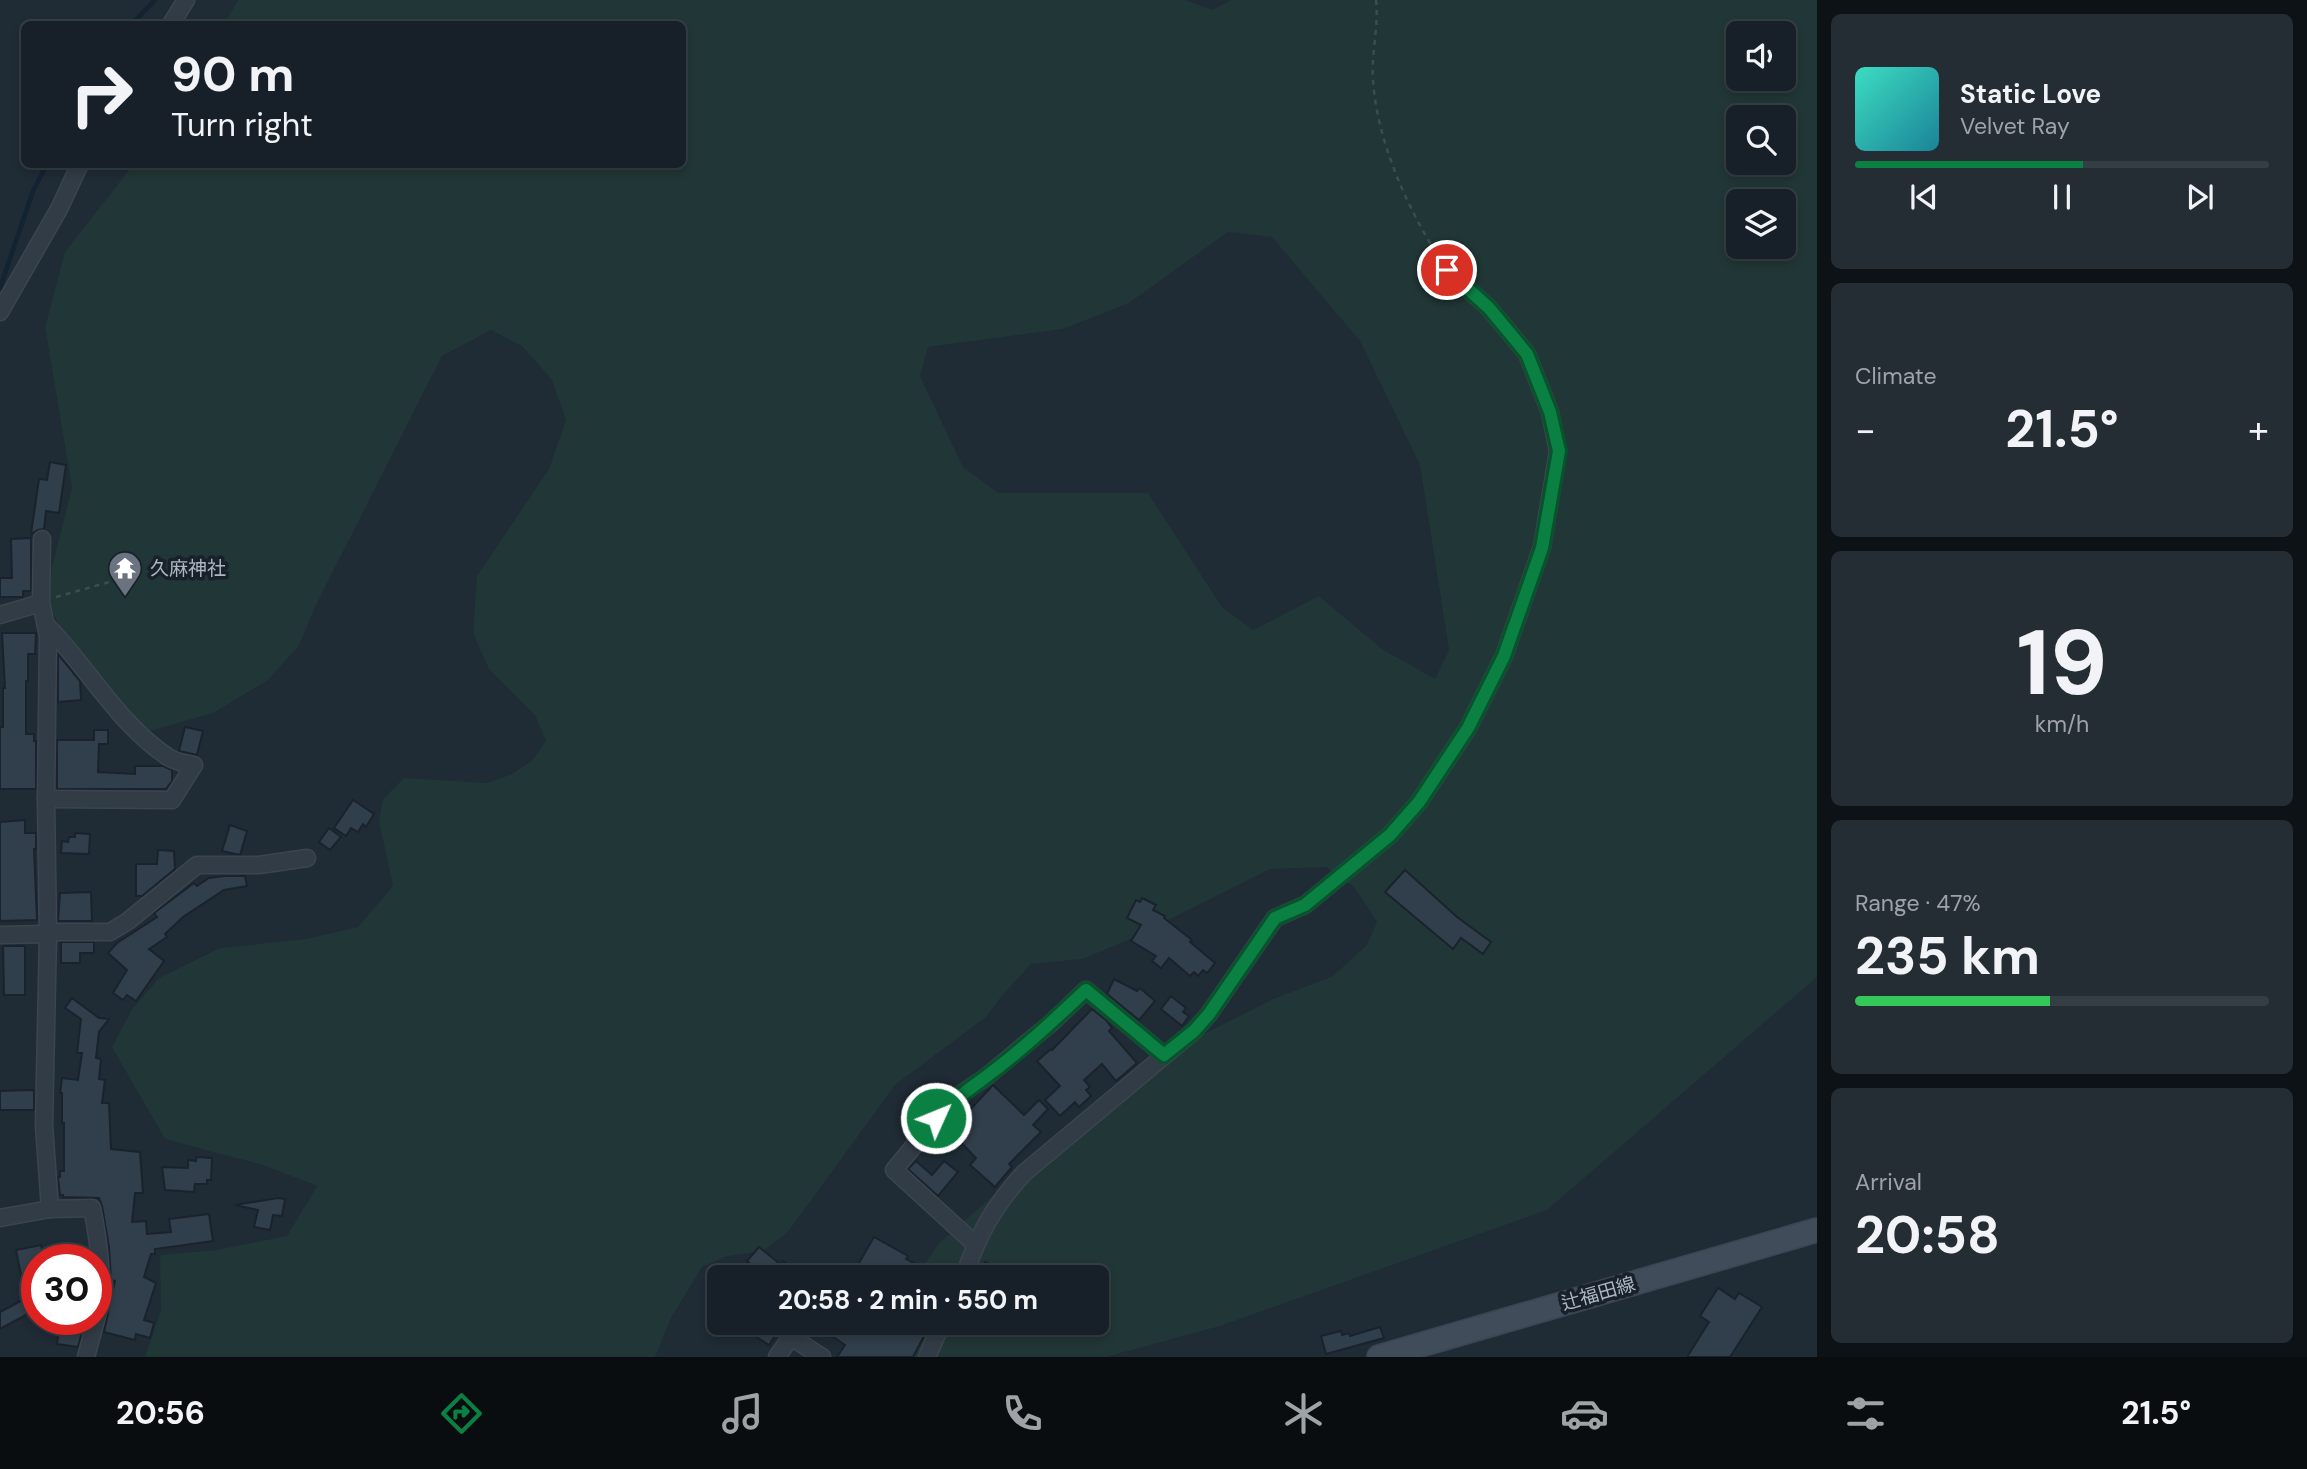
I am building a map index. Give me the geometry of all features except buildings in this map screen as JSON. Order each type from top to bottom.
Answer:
[{"type":"main road","name":"辻福田線","points":[[1379,1357],[1817,1230]]},
{"type":"street","points":[[173,21],[186,0]]},
{"type":"street","points":[[0,312],[60,209],[78,168]]},
{"type":"street","points":[[968,1265],[986,1222],[1003,1195],[1024,1173],[1194,1031],[1209,1014],[1275,918],[1305,905],[1390,835],[1419,802],[1468,728],[1504,656],[1542,548],[1559,451],[1550,412],[1527,354],[1489,308],[1447,270]]},
{"type":"street","points":[[42,539],[41,602],[48,636],[44,1125],[50,1209]]},
{"type":"street","points":[[0,615],[41,602]]},
{"type":"street","points":[[46,625],[108,701],[132,725],[169,758],[194,765],[172,800],[46,799]]},
{"type":"street","points":[[0,935],[110,932],[128,921],[197,865],[259,866],[307,858]]},
{"type":"street","points":[[975,1244],[894,1170],[951,1101],[997,1068],[1086,990],[1164,1055]]},
{"type":"street","points":[[0,1218],[50,1209],[92,1208],[99,1244]]},
{"type":"street","points":[[86,1357],[92,1335]]},
{"type":"street","points":[[927,1357],[937,1335]]},
{"type":"street","points":[[777,1357],[790,1337],[822,1357]]},
{"type":"path","points":[[1376,0],[1378,18],[1373,79],[1384,141],[1420,228],[1447,270]]},
{"type":"path","points":[[41,602],[127,577]]},
{"type":"green space","points":[[238,0],[1185,0],[1212,10],[1231,0],[1817,0],[1817,977],[1547,1210],[1220,1326],[1106,1357],[866,1357],[880,1335],[1109,1335],[1109,1265],[925,1265],[938,1244],[1139,1067],[1273,999],[1333,976],[1367,945],[1377,922],[1354,887],[1326,867],[1270,869],[1126,941],[1083,959],[1031,964],[986,1017],[895,1085],[788,1232],[763,1251],[728,1256],[702,1267],[671,1318],[655,1357],[145,1357],[161,1310],[160,1255],[216,1250],[287,1236],[317,1186],[266,1166],[165,1139],[112,1047],[132,1009],[159,978],[220,948],[306,939],[358,927],[393,886],[379,821],[383,799],[404,778],[486,783],[510,775],[532,761],[546,741],[535,715],[489,669],[473,633],[477,576],[549,469],[566,420],[552,380],[522,346],[491,330],[442,356],[316,605],[298,647],[268,680],[213,713],[150,731],[131,716],[65,637],[49,605],[48,583],[72,488],[45,327],[65,252],[131,168],[686,168],[686,21],[226,21]],"holes":[[[1228,232],[1272,237],[1360,341],[1420,465],[1449,650],[1435,679],[1382,649],[1319,596],[1253,630],[1222,607],[1148,493],[998,493],[963,467],[920,376],[928,347],[1063,329],[1129,303]]]},
{"type":"waterway","points":[[135,21],[155,0]]},
{"type":"waterway","points":[[0,288],[33,191],[45,168]]},
{"type":"place","name":"久麻神社","points":[[125,598]]},
{"type":"route","points":[[936,1118],[951,1101],[986,1077],[1086,990],[1164,1055],[1176,1047],[1209,1014],[1275,918],[1305,905],[1390,835],[1419,802],[1468,728],[1504,656],[1542,548],[1559,451],[1550,412],[1527,354],[1489,308],[1447,270]]}]
